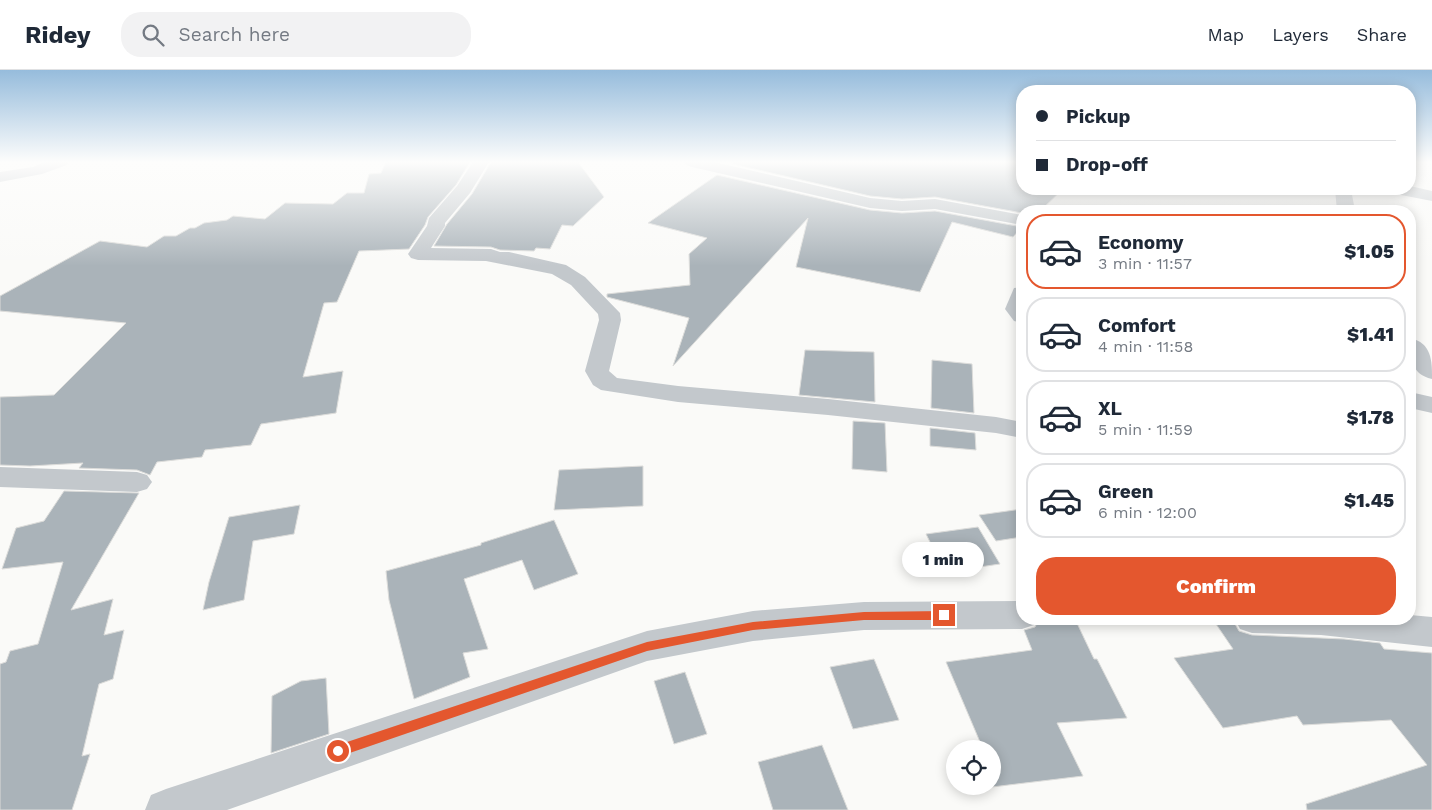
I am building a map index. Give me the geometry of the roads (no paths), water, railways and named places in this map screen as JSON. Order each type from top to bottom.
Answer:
[{"type":"street","points":[[458,197],[436,222],[436,226],[418,254],[490,255],[494,258],[509,258],[552,266],[578,281],[609,314],[610,320],[598,371],[602,380],[610,385],[678,394],[976,422],[1016,429]]},
{"type":"street","points":[[842,197],[870,203],[902,206],[935,204],[1016,219]]},
{"type":"street","points":[[1416,352],[1432,372]]},
{"type":"street","points":[[1416,401],[1432,405]]},
{"type":"street","points":[[0,477],[137,482]]},
{"type":"street","points":[[166,810],[647,646],[753,626],[864,616],[1016,614]]},
{"type":"street","points":[[1361,625],[1432,632]]}]
